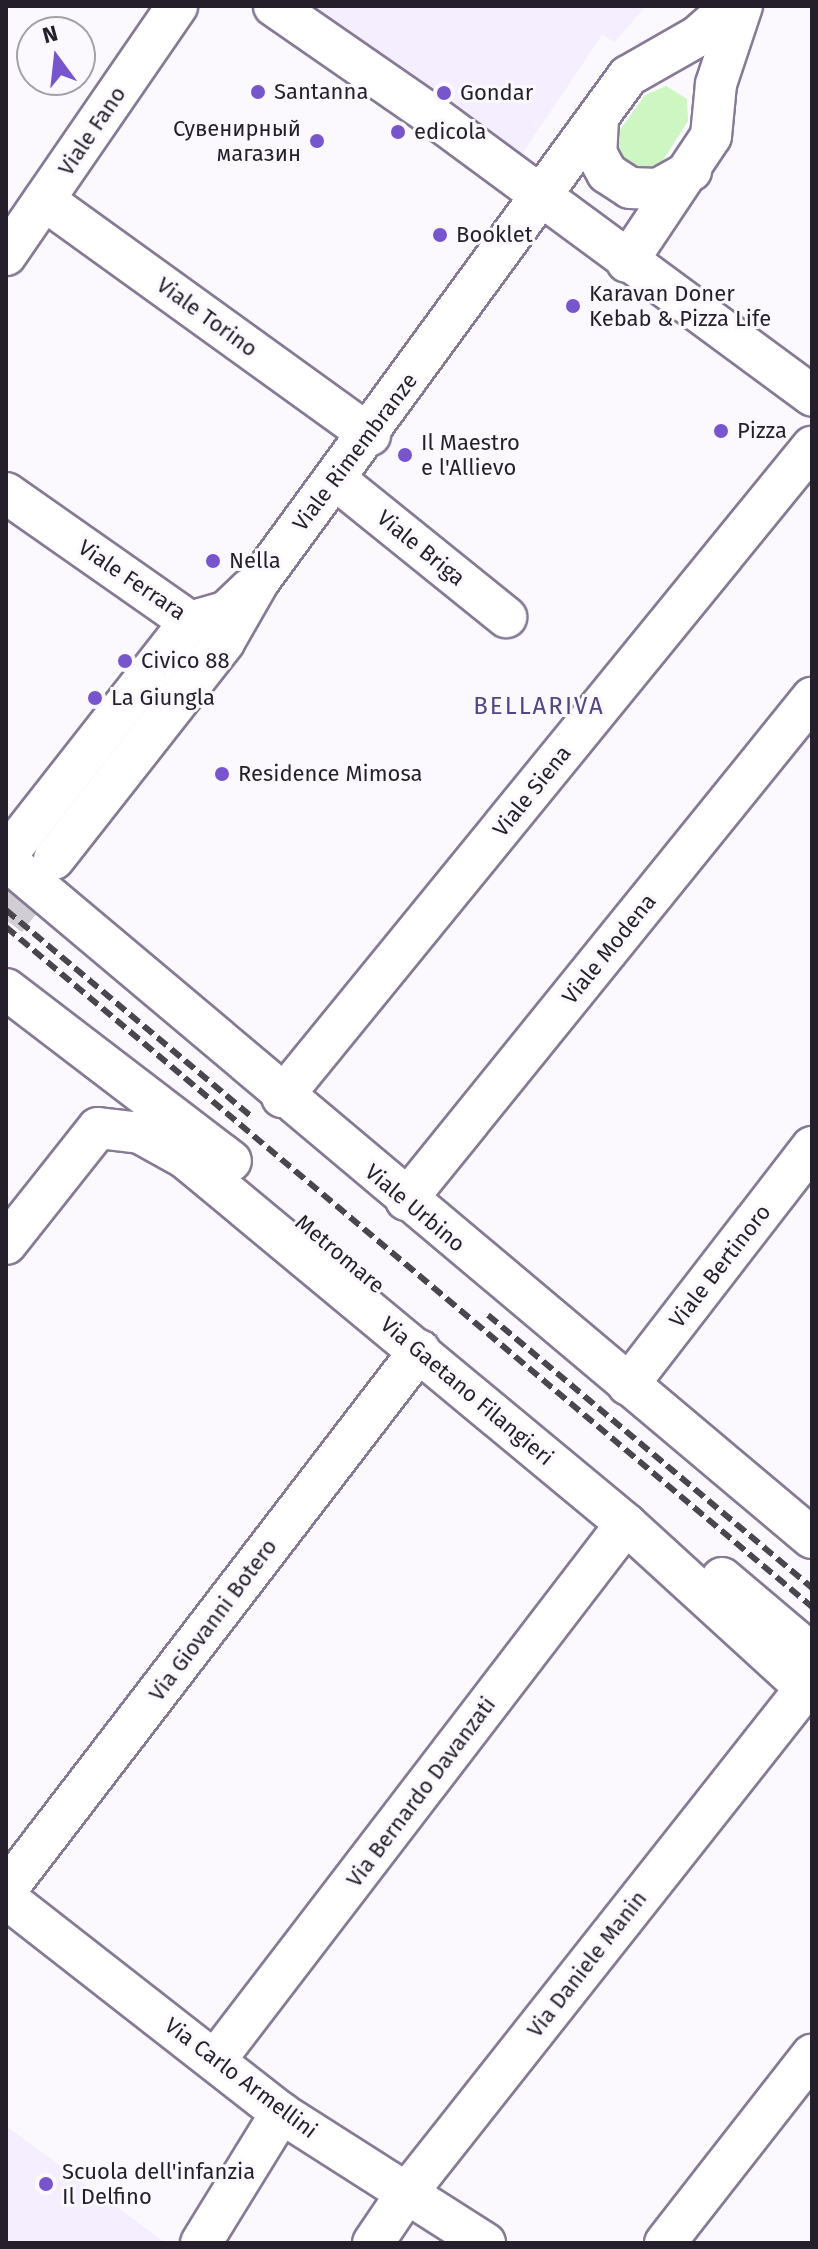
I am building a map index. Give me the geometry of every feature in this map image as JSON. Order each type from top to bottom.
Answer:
[{"type":"street","name":"Viale Fano","points":[[6,255],[177,6]]},
{"type":"street","points":[[274,6],[812,395]]},
{"type":"street","points":[[691,171],[658,189],[630,188],[607,173],[596,153],[598,119],[626,79],[647,62],[698,36],[732,6]]},
{"type":"street","points":[[627,262],[691,171],[717,113],[716,84],[742,6]]},
{"type":"street","points":[[626,79],[660,68],[681,71],[698,84],[717,113]]},
{"type":"street","name":"Viale Rimembranze","points":[[26,868],[224,642],[259,581],[370,435],[598,119]]},
{"type":"street","name":"Viale Torino","points":[[44,200],[370,435]]},
{"type":"street","name":"Viale Siena","points":[[282,1097],[812,447]]},
{"type":"street","name":"Viale Briga","points":[[335,479],[506,617]]},
{"type":"street","name":"Viale Ferrara","points":[[6,493],[190,622],[226,612],[259,581]]},
{"type":"street","points":[[26,868],[185,628]]},
{"type":"street","points":[[26,868],[227,653]]},
{"type":"street","name":"Viale Modena","points":[[406,1200],[812,698]]},
{"type":"street","name":"Viale Urbino","points":[[26,868],[282,1097],[812,1538]]},
{"type":"street","name":"Metromare","points":[[6,989],[217,1149],[810,1679]]},
{"type":"street","name":"Via Gaetano Filangieri","points":[[6,1244],[98,1128],[140,1133],[185,1158],[420,1350],[810,1679]]},
{"type":"street","name":"Viale Bertinoro","points":[[628,1385],[812,1147]]},
{"type":"street","name":"Via Giovanni Botero","points":[[6,1890],[420,1350]]},
{"type":"street","name":"Via Bernardo Davanzati","points":[[216,2059],[626,1524]]},
{"type":"street","name":"Via Daniele Manin","points":[[373,2243],[406,2194],[810,1679]]},
{"type":"street","name":"Via Carlo Armellini","points":[[6,1898],[216,2059],[281,2113],[485,2243]]},
{"type":"street","points":[[665,2243],[810,2062]]},
{"type":"street","points":[[201,2243],[281,2113]]},
{"type":"shaded area","points":[[311,6],[646,6],[615,42],[602,35],[522,154]]},
{"type":"shaded area","name":"Scuola dell'infanzia Il Delfino","points":[[6,2126],[166,2243],[6,2243]]},
{"type":"green space","points":[[666,86],[687,99],[688,121],[662,162],[638,171],[618,158],[617,134],[645,95]]},
{"type":"tunnel","points":[[6,920],[54,859]]},
{"type":"railway","points":[[6,910],[252,1117]]},
{"type":"railway","points":[[6,927],[812,1607]]},
{"type":"railway","points":[[488,1315],[812,1588]]},
{"type":"place","name":"Santanna","points":[[258,92]]},
{"type":"place","name":"Gondar","points":[[444,93]]},
{"type":"place","name":"edicola","points":[[398,132]]},
{"type":"place","name":"Сувенирный магазин","points":[[317,141]]},
{"type":"place","name":"Booklet","points":[[440,235]]},
{"type":"place","name":"Karavan Doner Kebab & Pizza Life","points":[[573,306]]},
{"type":"place","name":"Pizza","points":[[721,431]]},
{"type":"place","name":"Il Maestro e l'Allievo","points":[[405,455]]},
{"type":"place","name":"Nella","points":[[213,561]]},
{"type":"place","name":"Civico 88","points":[[125,661]]},
{"type":"place","name":"La Giungla","points":[[95,698]]},
{"type":"place","name":"Residence Mimosa","points":[[222,774]]},
{"type":"place","name":"Scuola dell'infanzia Il Delfino","points":[[46,2184]]},
{"type":"district","name":"BELLARIVA","points":[[539,707]]}]
